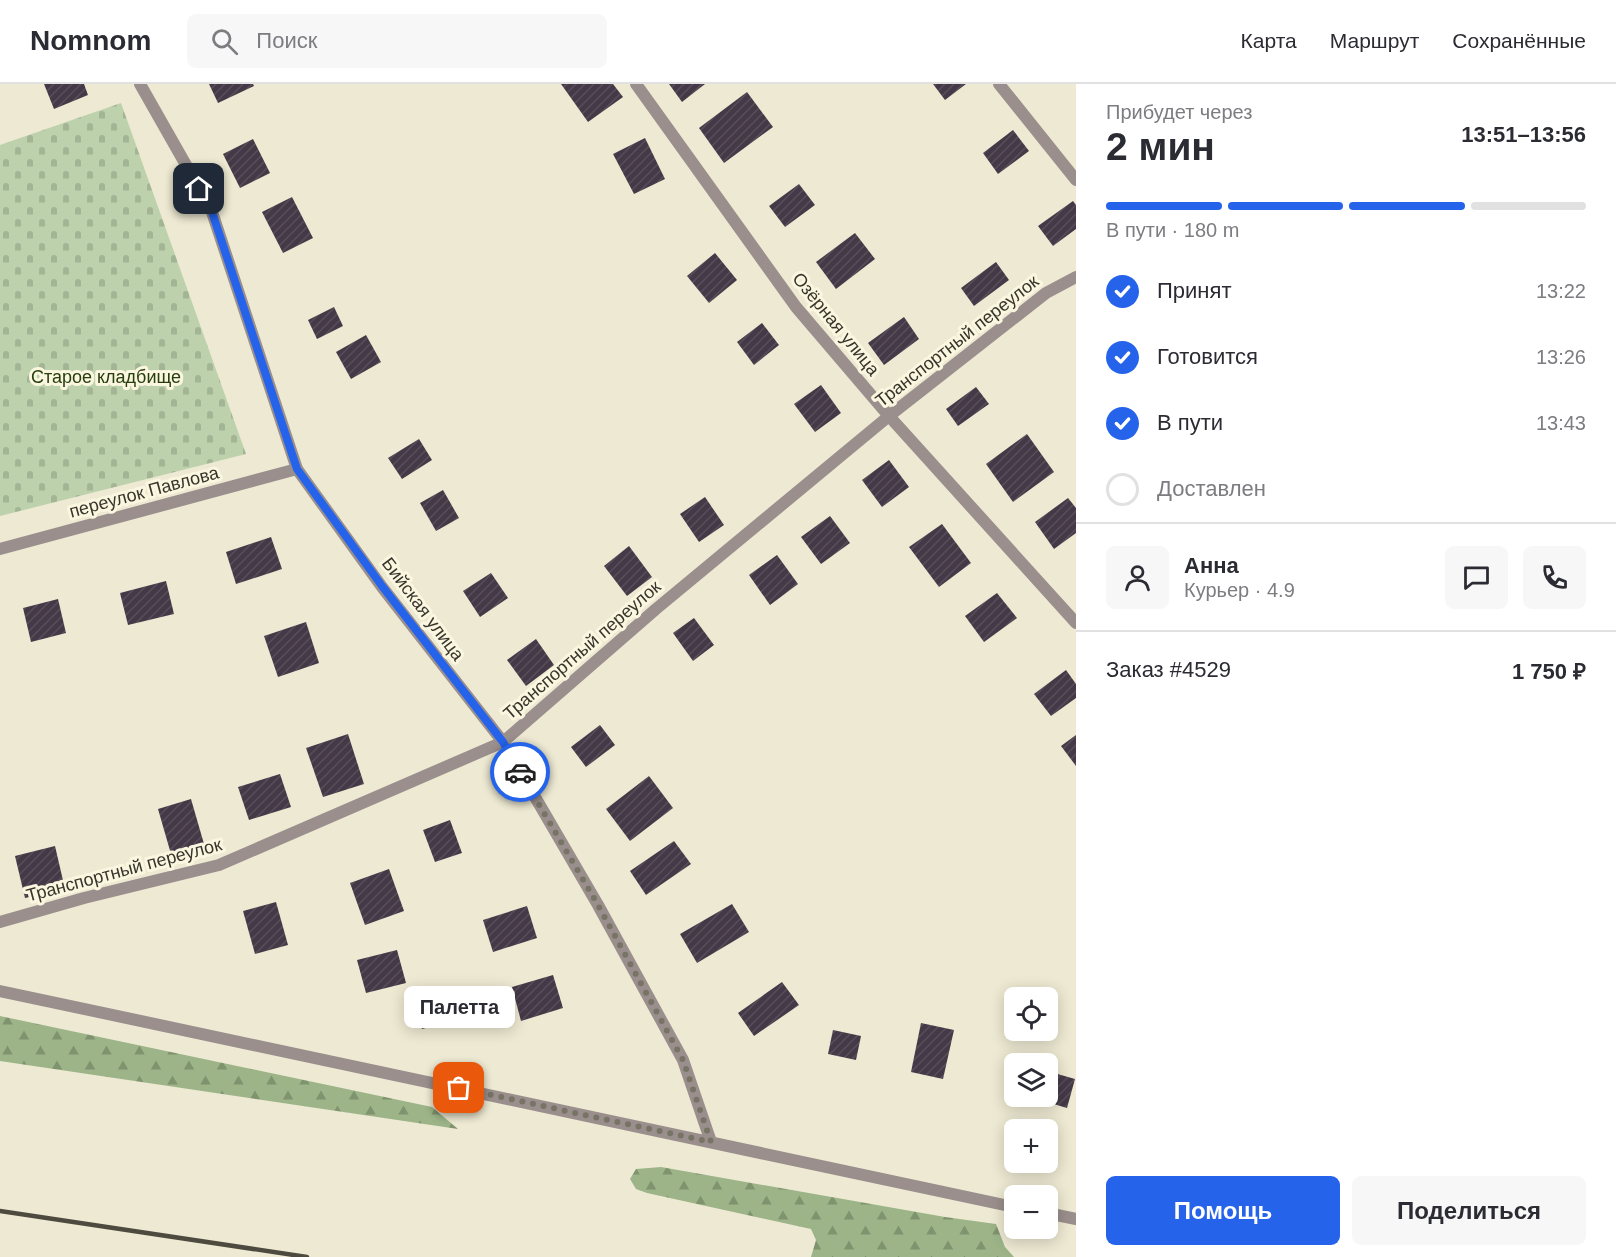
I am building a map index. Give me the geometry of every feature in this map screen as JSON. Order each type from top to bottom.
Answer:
[{"type":"street","name":"Бийская улица","points":[[140,84],[211,209],[297,469],[382,586],[503,742],[598,905],[683,1060],[711,1142]]},
{"type":"street","name":"Озёрная улица","points":[[636,84],[796,307],[889,416],[1076,623]]},
{"type":"street","points":[[999,84],[1076,180]]},
{"type":"street","name":"Транспортный переулок","points":[[0,922],[84,898],[219,865],[503,742],[656,609],[889,416],[1046,293],[1076,277]]},
{"type":"street","name":"переулок Павлова","points":[[0,549],[297,469]]},
{"type":"street","points":[[0,991],[1004,1205]]},
{"type":"street","points":[[1058,1215],[1076,1219]]},
{"type":"green space","name":"Старое кладбище","points":[[121,103],[246,454],[0,516],[0,145]]},
{"type":"green space","points":[[0,1016],[432,1107],[458,1129],[0,1061]]},
{"type":"green space","points":[[661,1167],[996,1224],[1005,1247],[1014,1257],[811,1257],[816,1240],[811,1229],[636,1189],[630,1179],[636,1169]]},
{"type":"building","points":[[44,84],[84,84],[88,95],[54,109]]},
{"type":"building","points":[[209,84],[253,84],[254,86],[218,103]]},
{"type":"building","points":[[561,84],[613,84],[623,97],[588,122]]},
{"type":"building","points":[[669,84],[705,84],[682,102]]},
{"type":"building","points":[[933,84],[966,84],[945,100]]},
{"type":"building","points":[[747,92],[773,127],[724,163],[699,128]]},
{"type":"building","points":[[1013,130],[1029,151],[998,174],[983,153]]},
{"type":"building","points":[[645,138],[665,179],[634,194],[613,154]]},
{"type":"building","points":[[253,139],[270,173],[240,188],[223,154]]},
{"type":"building","points":[[799,184],[815,205],[785,227],[769,206]]},
{"type":"building","points":[[292,197],[313,238],[283,253],[262,212]]},
{"type":"building","points":[[1073,201],[1076,205],[1076,229],[1053,246],[1038,226]]},
{"type":"building","points":[[855,233],[875,259],[836,289],[816,262]]},
{"type":"building","points":[[715,253],[737,280],[709,303],[687,276]]},
{"type":"building","points":[[996,262],[1009,280],[974,306],[961,288]]},
{"type":"building","points":[[334,307],[343,326],[317,339],[308,320]]},
{"type":"building","points":[[904,317],[919,339],[884,365],[868,343]]},
{"type":"building","points":[[762,323],[779,345],[754,365],[737,342]]},
{"type":"building","points":[[366,335],[381,362],[351,379],[336,352]]},
{"type":"building","points":[[821,385],[841,413],[815,432],[794,404]]},
{"type":"building","points":[[976,387],[989,404],[958,426],[946,409]]},
{"type":"building","points":[[1027,434],[1054,472],[1013,502],[986,464]]},
{"type":"building","points":[[419,439],[432,460],[402,479],[388,458]]},
{"type":"building","points":[[889,460],[909,487],[882,507],[862,480]]},
{"type":"building","points":[[443,490],[459,518],[436,531],[420,503]]},
{"type":"building","points":[[705,497],[724,525],[699,542],[680,514]]},
{"type":"building","points":[[1068,498],[1076,508],[1076,533],[1054,549],[1035,522]]},
{"type":"building","points":[[830,516],[850,543],[821,564],[801,537]]},
{"type":"building","points":[[942,524],[971,563],[939,587],[909,547]]},
{"type":"building","points":[[271,537],[282,569],[236,584],[226,552]]},
{"type":"building","points":[[629,546],[652,577],[627,596],[604,566]]},
{"type":"building","points":[[777,555],[798,584],[770,605],[749,575]]},
{"type":"building","points":[[491,573],[508,598],[480,617],[463,591]]},
{"type":"building","points":[[166,581],[174,614],[128,625],[120,593]]},
{"type":"building","points":[[997,593],[1017,618],[984,642],[965,616]]},
{"type":"building","points":[[58,599],[66,633],[31,642],[23,608]]},
{"type":"building","points":[[694,618],[714,645],[693,661],[673,633]]},
{"type":"building","points":[[306,622],[319,663],[278,677],[264,636]]},
{"type":"building","points":[[536,639],[554,665],[526,686],[507,660]]},
{"type":"building","points":[[1066,670],[1076,684],[1076,698],[1051,716],[1034,694]]},
{"type":"building","points":[[600,725],[615,745],[586,767],[571,747]]},
{"type":"building","points":[[348,734],[364,784],[323,797],[306,748]]},
{"type":"building","points":[[1076,735],[1076,766],[1061,746]]},
{"type":"building","points":[[280,774],[291,807],[249,820],[238,787]]},
{"type":"building","points":[[649,776],[673,808],[630,841],[606,809]]},
{"type":"building","points":[[191,799],[204,844],[171,854],[158,809]]},
{"type":"building","points":[[450,820],[462,853],[435,862],[423,830]]},
{"type":"building","points":[[674,841],[691,864],[646,895],[630,871]]},
{"type":"building","points":[[55,846],[65,889],[25,898],[15,856]]},
{"type":"building","points":[[389,869],[404,911],[365,925],[350,883]]},
{"type":"building","points":[[276,902],[288,945],[255,954],[243,911]]},
{"type":"building","points":[[732,904],[749,932],[697,963],[680,934]]},
{"type":"building","points":[[527,906],[537,938],[493,952],[483,920]]},
{"type":"building","points":[[397,950],[406,983],[366,993],[357,960]]},
{"type":"building","points":[[553,975],[563,1008],[521,1021],[512,987]]},
{"type":"building","points":[[782,982],[799,1005],[754,1036],[738,1013]]},
{"type":"building","points":[[447,992],[455,1020],[422,1029],[414,1001]]},
{"type":"building","points":[[921,1023],[954,1030],[943,1079],[911,1072]]},
{"type":"building","points":[[833,1030],[861,1036],[856,1060],[828,1054]]},
{"type":"building","points":[[1058,1074],[1075,1079],[1067,1108],[1058,1105]]},
{"type":"railway","points":[[0,1211],[307,1257]]},
{"type":"way so far","points":[[459,1088],[711,1142],[683,1060],[598,905],[520,772]]},
{"type":"place","name":"Палетта","points":[[459,1088]]},
{"type":"route","points":[[199,189],[211,209],[297,469],[382,586],[503,742],[520,772]]}]
